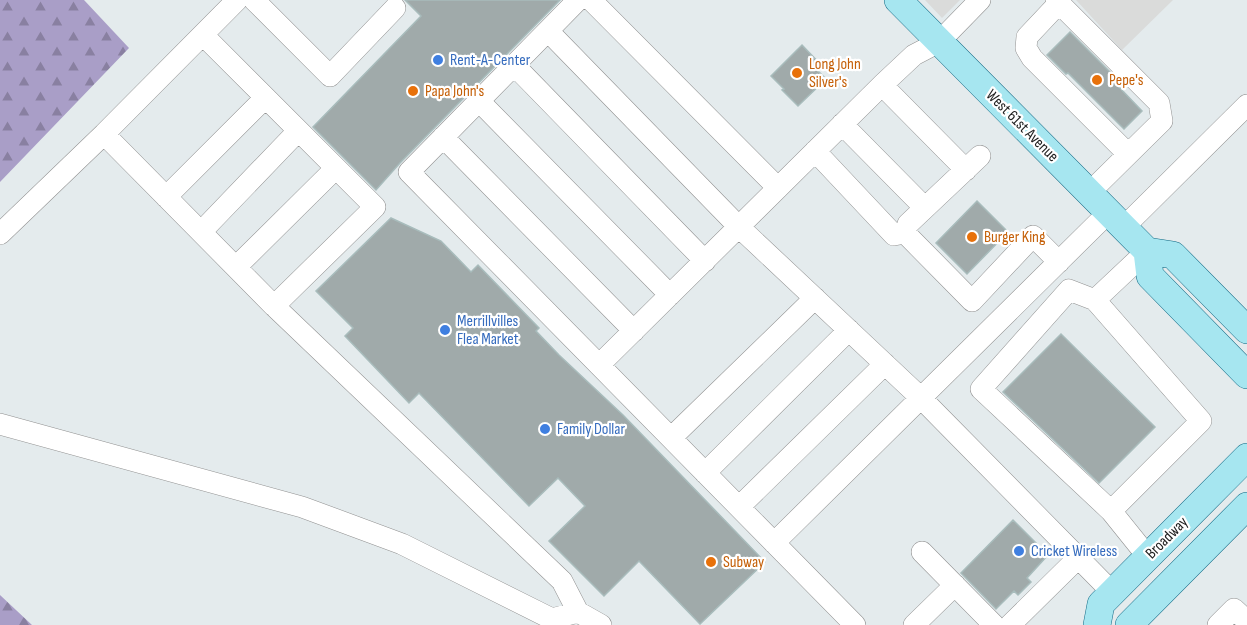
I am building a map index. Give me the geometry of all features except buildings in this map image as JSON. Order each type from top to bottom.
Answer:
[{"type":"main road","name":"West 61st Avenue","points":[[898,0],[1146,251]]},
{"type":"main road","points":[[1245,324],[1173,255],[1146,251],[1150,276],[1247,375]]},
{"type":"main road","name":"Broadway","points":[[1097,625],[1101,604],[1247,457]]},
{"type":"main road","points":[[1130,625],[1246,509]]},
{"type":"street","points":[[0,234],[104,134],[237,0]]},
{"type":"street","points":[[254,0],[330,75],[395,8]]},
{"type":"street","points":[[579,0],[409,172],[855,625]]},
{"type":"street","points":[[591,0],[778,188]]},
{"type":"street","points":[[599,365],[882,84],[914,55],[939,42],[980,0]]},
{"type":"street","points":[[1089,193],[1128,154],[1162,120],[1159,103],[1057,1],[1027,37],[1026,48],[1032,58],[1128,154]]},
{"type":"street","points":[[548,31],[739,226],[921,398],[1113,593]]},
{"type":"street","points":[[203,35],[375,207],[274,306]]},
{"type":"street","points":[[514,65],[705,261]]},
{"type":"street","points":[[882,84],[973,163],[908,224],[905,233]]},
{"type":"street","points":[[166,197],[265,98]]},
{"type":"street","points":[[479,101],[670,295]]},
{"type":"street","points":[[774,543],[1059,262],[1116,220],[1247,105]]},
{"type":"street","points":[[842,124],[925,208]]},
{"type":"street","points":[[201,232],[298,131]]},
{"type":"street","points":[[104,134],[274,306],[562,581],[578,612],[601,625]]},
{"type":"street","points":[[443,137],[634,331]]},
{"type":"street","points":[[815,151],[894,235],[905,233]]},
{"type":"street","points":[[236,267],[336,168]]},
{"type":"street","points":[[905,233],[972,301],[991,329]]},
{"type":"street","points":[[972,301],[1034,236],[1059,262]]},
{"type":"street","points":[[1095,300],[1146,251]]},
{"type":"street","points":[[1111,511],[1201,421],[1095,300],[1069,290],[981,389],[1111,511],[1148,557]]},
{"type":"street","points":[[671,438],[815,298]]},
{"type":"street","points":[[705,473],[849,330]]},
{"type":"street","points":[[739,507],[885,364]]},
{"type":"street","points":[[0,424],[302,507],[402,544],[552,619],[578,612]]},
{"type":"street","points":[[922,552],[994,625]]},
{"type":"street","points":[[1010,625],[1078,558]]},
{"type":"street","points":[[914,625],[955,585]]},
{"type":"street","points":[[1218,625],[1234,609],[1247,621]]},
{"type":"shaded area","points":[[925,0],[960,0],[942,18]]},
{"type":"shaded area","points":[[1076,0],[1173,0],[1122,50]]},
{"type":"green space","points":[[0,0],[84,0],[129,48],[0,182]]},
{"type":"green space","points":[[0,595],[32,625],[0,625]]},
{"type":"place","name":"Rent-A-Center","points":[[438,60]]},
{"type":"place","name":"Long John Silver's","points":[[797,73]]},
{"type":"place","name":"Pepe's","points":[[1097,80]]},
{"type":"place","name":"Papa John's","points":[[413,91]]},
{"type":"place","name":"Burger King","points":[[972,237]]},
{"type":"place","name":"Merrillvilles Flea Market","points":[[445,330]]},
{"type":"place","name":"Family Dollar","points":[[545,429]]},
{"type":"place","name":"Cricket Wireless","points":[[1019,551]]},
{"type":"place","name":"Subway","points":[[711,562]]}]
